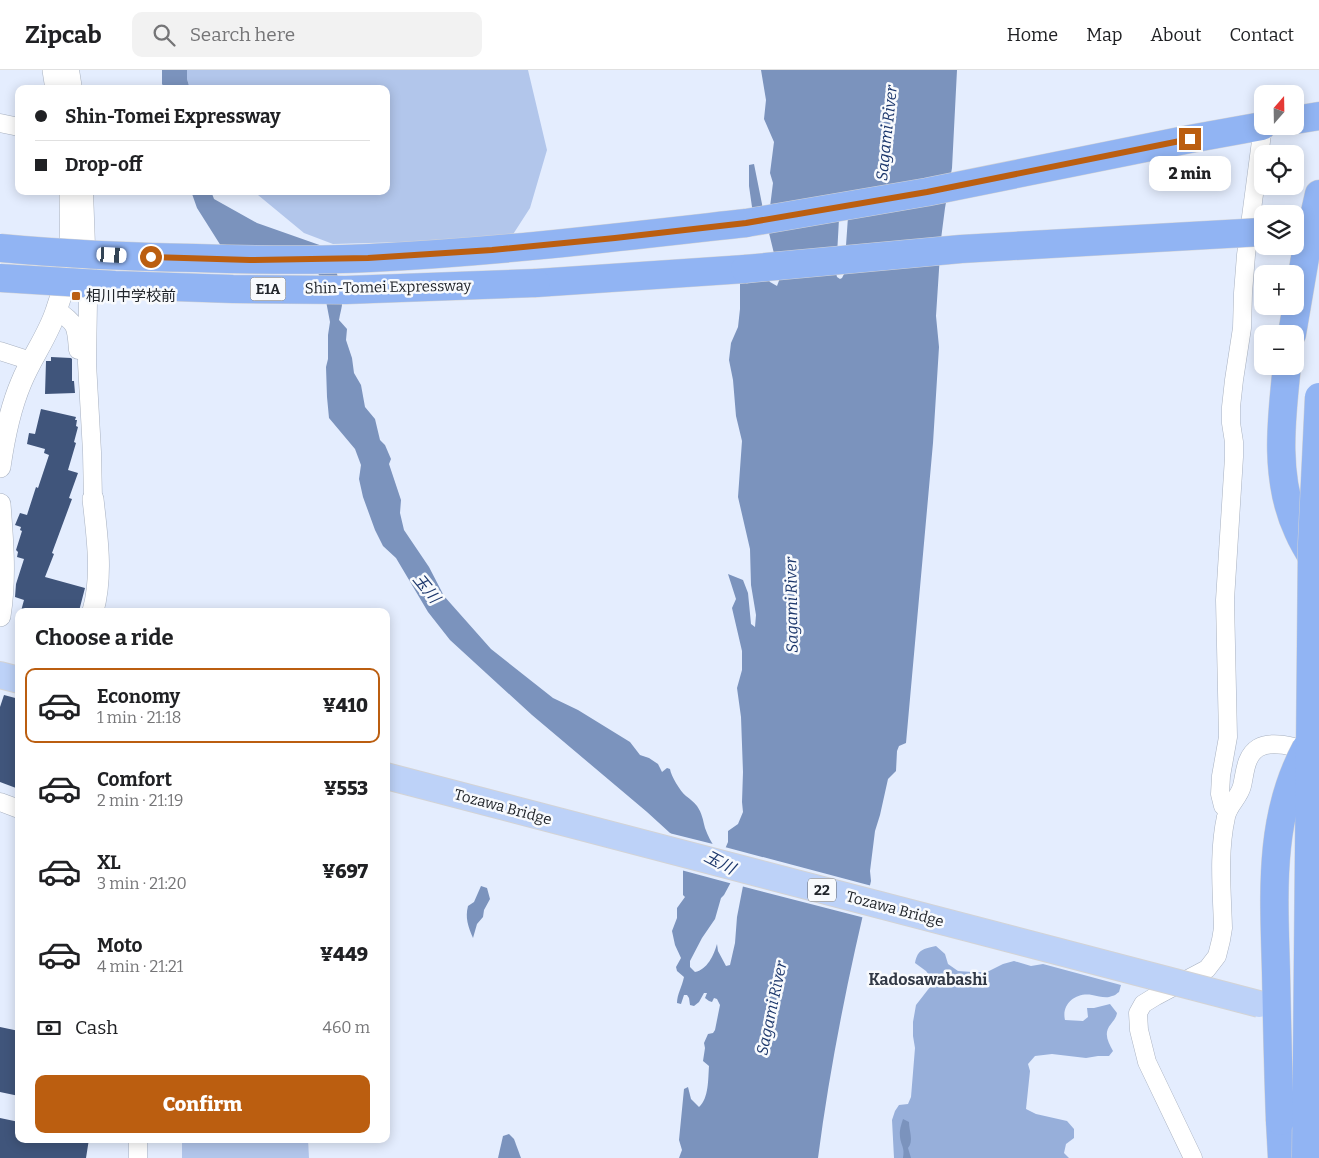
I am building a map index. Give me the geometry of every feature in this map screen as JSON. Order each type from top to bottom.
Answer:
[{"type":"highway","points":[[1304,118],[1319,116]]},
{"type":"highway","name":"Shin-Tomei Expressway","points":[[0,248],[132,256],[250,260],[368,258],[492,250],[746,223],[927,192],[1254,128]]},
{"type":"highway","points":[[1294,325],[1306,252],[1319,194]]},
{"type":"highway","points":[[1304,230],[1319,229]]},
{"type":"highway","name":"Shin-Tomei Expressway","points":[[0,278],[115,286],[346,290],[536,283],[745,269],[961,248],[1254,232]]},
{"type":"highway","points":[[1286,375],[1282,423],[1284,487],[1297,530],[1319,568]]},
{"type":"highway","points":[[1306,1158],[1312,544],[1319,397]]},
{"type":"highway","points":[[1282,1158],[1274,911],[1275,858],[1282,808],[1290,783],[1300,759],[1319,727]]},
{"type":"main road","points":[[0,675],[15,679]]},
{"type":"main road","name":"Tozawa Bridge","points":[[390,777],[1319,1019]]},
{"type":"street","points":[[53,70],[55,85]]},
{"type":"street","points":[[70,70],[72,85]]},
{"type":"street","points":[[0,122],[15,126]]},
{"type":"street","points":[[1228,810],[1223,806],[1220,794],[1228,736],[1225,600],[1234,442],[1231,430],[1231,407],[1242,328],[1246,255],[1262,135]]},
{"type":"street","points":[[0,467],[14,401],[20,383],[57,310],[66,274],[70,241],[70,195]]},
{"type":"street","points":[[84,195],[88,301],[87,363],[98,567],[94,608]]},
{"type":"street","points":[[57,310],[72,321],[76,331],[84,451],[93,500]]},
{"type":"street","points":[[0,351],[31,362]]},
{"type":"street","points":[[0,504],[4,548],[4,585],[0,616]]},
{"type":"street","points":[[1193,1158],[1147,1062],[1139,1030],[1138,1013],[1143,1004],[1207,969],[1217,956],[1222,928],[1221,848],[1226,814],[1239,794],[1251,754],[1258,748],[1267,745],[1284,745],[1319,756]]},
{"type":"street","points":[[0,802],[15,808]]},
{"type":"street","points":[[138,1143],[138,1158]]},
{"type":"shaded area","points":[[187,70],[528,70],[547,150],[530,208],[510,239],[333,244],[304,233],[258,195],[390,195],[390,85],[189,85]]},
{"type":"shaded area","points":[[936,946],[945,954],[948,964],[958,971],[987,972],[1014,961],[1031,966],[1043,964],[1121,985],[1119,992],[1114,996],[1081,995],[1071,1000],[1065,1008],[1065,1020],[1083,1021],[1088,1017],[1087,1008],[1110,1004],[1117,1013],[1107,1031],[1108,1041],[1113,1051],[1109,1056],[1086,1058],[1052,1054],[1035,1056],[1028,1064],[1030,1071],[1026,1109],[1036,1114],[1067,1121],[1074,1129],[1074,1138],[1066,1144],[1064,1153],[1069,1158],[894,1158],[892,1120],[899,1105],[908,1104],[911,1097],[915,1048],[913,1022],[916,1005],[933,980],[926,971],[915,963],[922,950]]},
{"type":"shaded area","points":[[182,1143],[308,1143],[309,1158],[182,1158]]},
{"type":"water","points":[[162,70],[187,70],[189,85],[162,84]]},
{"type":"water","points":[[761,70],[957,70],[952,168],[941,239],[936,316],[939,347],[933,443],[906,743],[899,746],[897,751],[896,771],[888,779],[875,831],[870,871],[871,881],[841,1019],[828,1088],[818,1158],[679,1158],[682,1150],[679,1140],[684,1089],[688,1087],[691,1099],[699,1107],[705,1099],[708,1082],[709,1066],[703,1061],[704,1043],[708,1034],[713,1033],[715,1030],[720,1005],[717,999],[714,998],[712,1002],[705,998],[707,993],[704,993],[699,1002],[694,1006],[690,1005],[687,995],[684,995],[681,1004],[677,1003],[684,977],[677,971],[676,967],[681,958],[675,945],[672,931],[677,918],[677,908],[685,897],[683,895],[681,843],[532,715],[450,640],[428,612],[396,558],[383,546],[363,497],[359,479],[361,465],[355,449],[329,418],[326,367],[330,322],[319,275],[315,269],[221,246],[197,208],[192,195],[212,195],[214,199],[257,223],[328,248],[337,273],[341,293],[342,304],[339,320],[347,329],[346,340],[352,358],[354,373],[361,385],[365,407],[375,419],[380,440],[385,445],[391,459],[389,464],[401,500],[400,513],[404,530],[429,567],[444,596],[491,649],[553,698],[578,710],[630,742],[640,755],[658,764],[662,772],[667,768],[670,769],[681,791],[699,809],[706,831],[716,849],[725,849],[728,842],[728,831],[738,824],[743,812],[741,717],[737,688],[742,670],[742,651],[732,608],[736,599],[728,574],[743,580],[748,593],[751,624],[755,627],[756,615],[751,585],[750,549],[738,497],[742,441],[736,416],[729,360],[731,343],[738,327],[740,283],[755,262],[770,282],[777,286],[780,278],[769,233],[759,227],[752,207],[749,186],[749,165],[754,164],[764,214],[769,215],[773,183],[770,173],[774,142],[764,119],[766,100]],"holes":[[[848,217],[844,274],[840,279],[836,273],[839,219]],[[737,878],[743,886],[730,965],[726,966],[718,951],[717,944],[712,957],[706,965],[695,972],[690,967],[690,961],[715,919],[721,898],[731,882]]]},
{"type":"water","points":[[481,886],[487,888],[490,899],[484,910],[483,917],[477,924],[473,938],[468,922],[467,910],[468,906],[474,902]]},
{"type":"water","points":[[903,1119],[909,1122],[911,1139],[908,1148],[911,1158],[903,1158],[900,1128]]},
{"type":"water","points":[[509,1134],[514,1139],[521,1158],[498,1158],[503,1136]]},
{"type":"pier","points":[[665,832],[872,886],[865,918],[741,886],[737,881],[733,884],[681,870],[678,844]]},
{"type":"building","points":[[51,357],[72,359],[72,381],[74,381],[75,393],[45,394],[46,361],[51,361]]},
{"type":"building","points":[[41,409],[76,417],[76,426],[78,427],[74,442],[76,443],[68,470],[78,473],[69,498],[72,499],[45,577],[85,588],[80,608],[22,608],[24,600],[15,597],[16,584],[24,559],[17,557],[18,552],[16,550],[22,531],[20,530],[21,527],[15,525],[20,513],[27,515],[49,455],[44,453],[45,449],[27,444],[29,433],[35,434]]},
{"type":"building","points":[[4,695],[15,698],[15,788],[0,782],[0,707]]},
{"type":"building","points":[[0,1027],[15,1030],[15,1095],[0,1092]]},
{"type":"building","points":[[0,1118],[15,1121],[15,1143],[88,1143],[86,1158],[0,1158]]},
{"type":"place","name":"相川中学校前","points":[[76,296]]},
{"type":"district","name":"Kadosawabashi","points":[[928,979]]},
{"type":"route","points":[[151,257],[250,260],[368,258],[492,250],[615,238],[746,223],[927,192],[1190,139]]},
{"type":"water label","name":"Sagami River","points":[[886,133]]},
{"type":"water label","name":"玉川","points":[[427,588]]},
{"type":"water label","name":"Sagami River","points":[[791,605]]},
{"type":"water label","name":"玉川","points":[[720,862]]},
{"type":"water label","name":"Sagami River","points":[[771,1008]]}]
